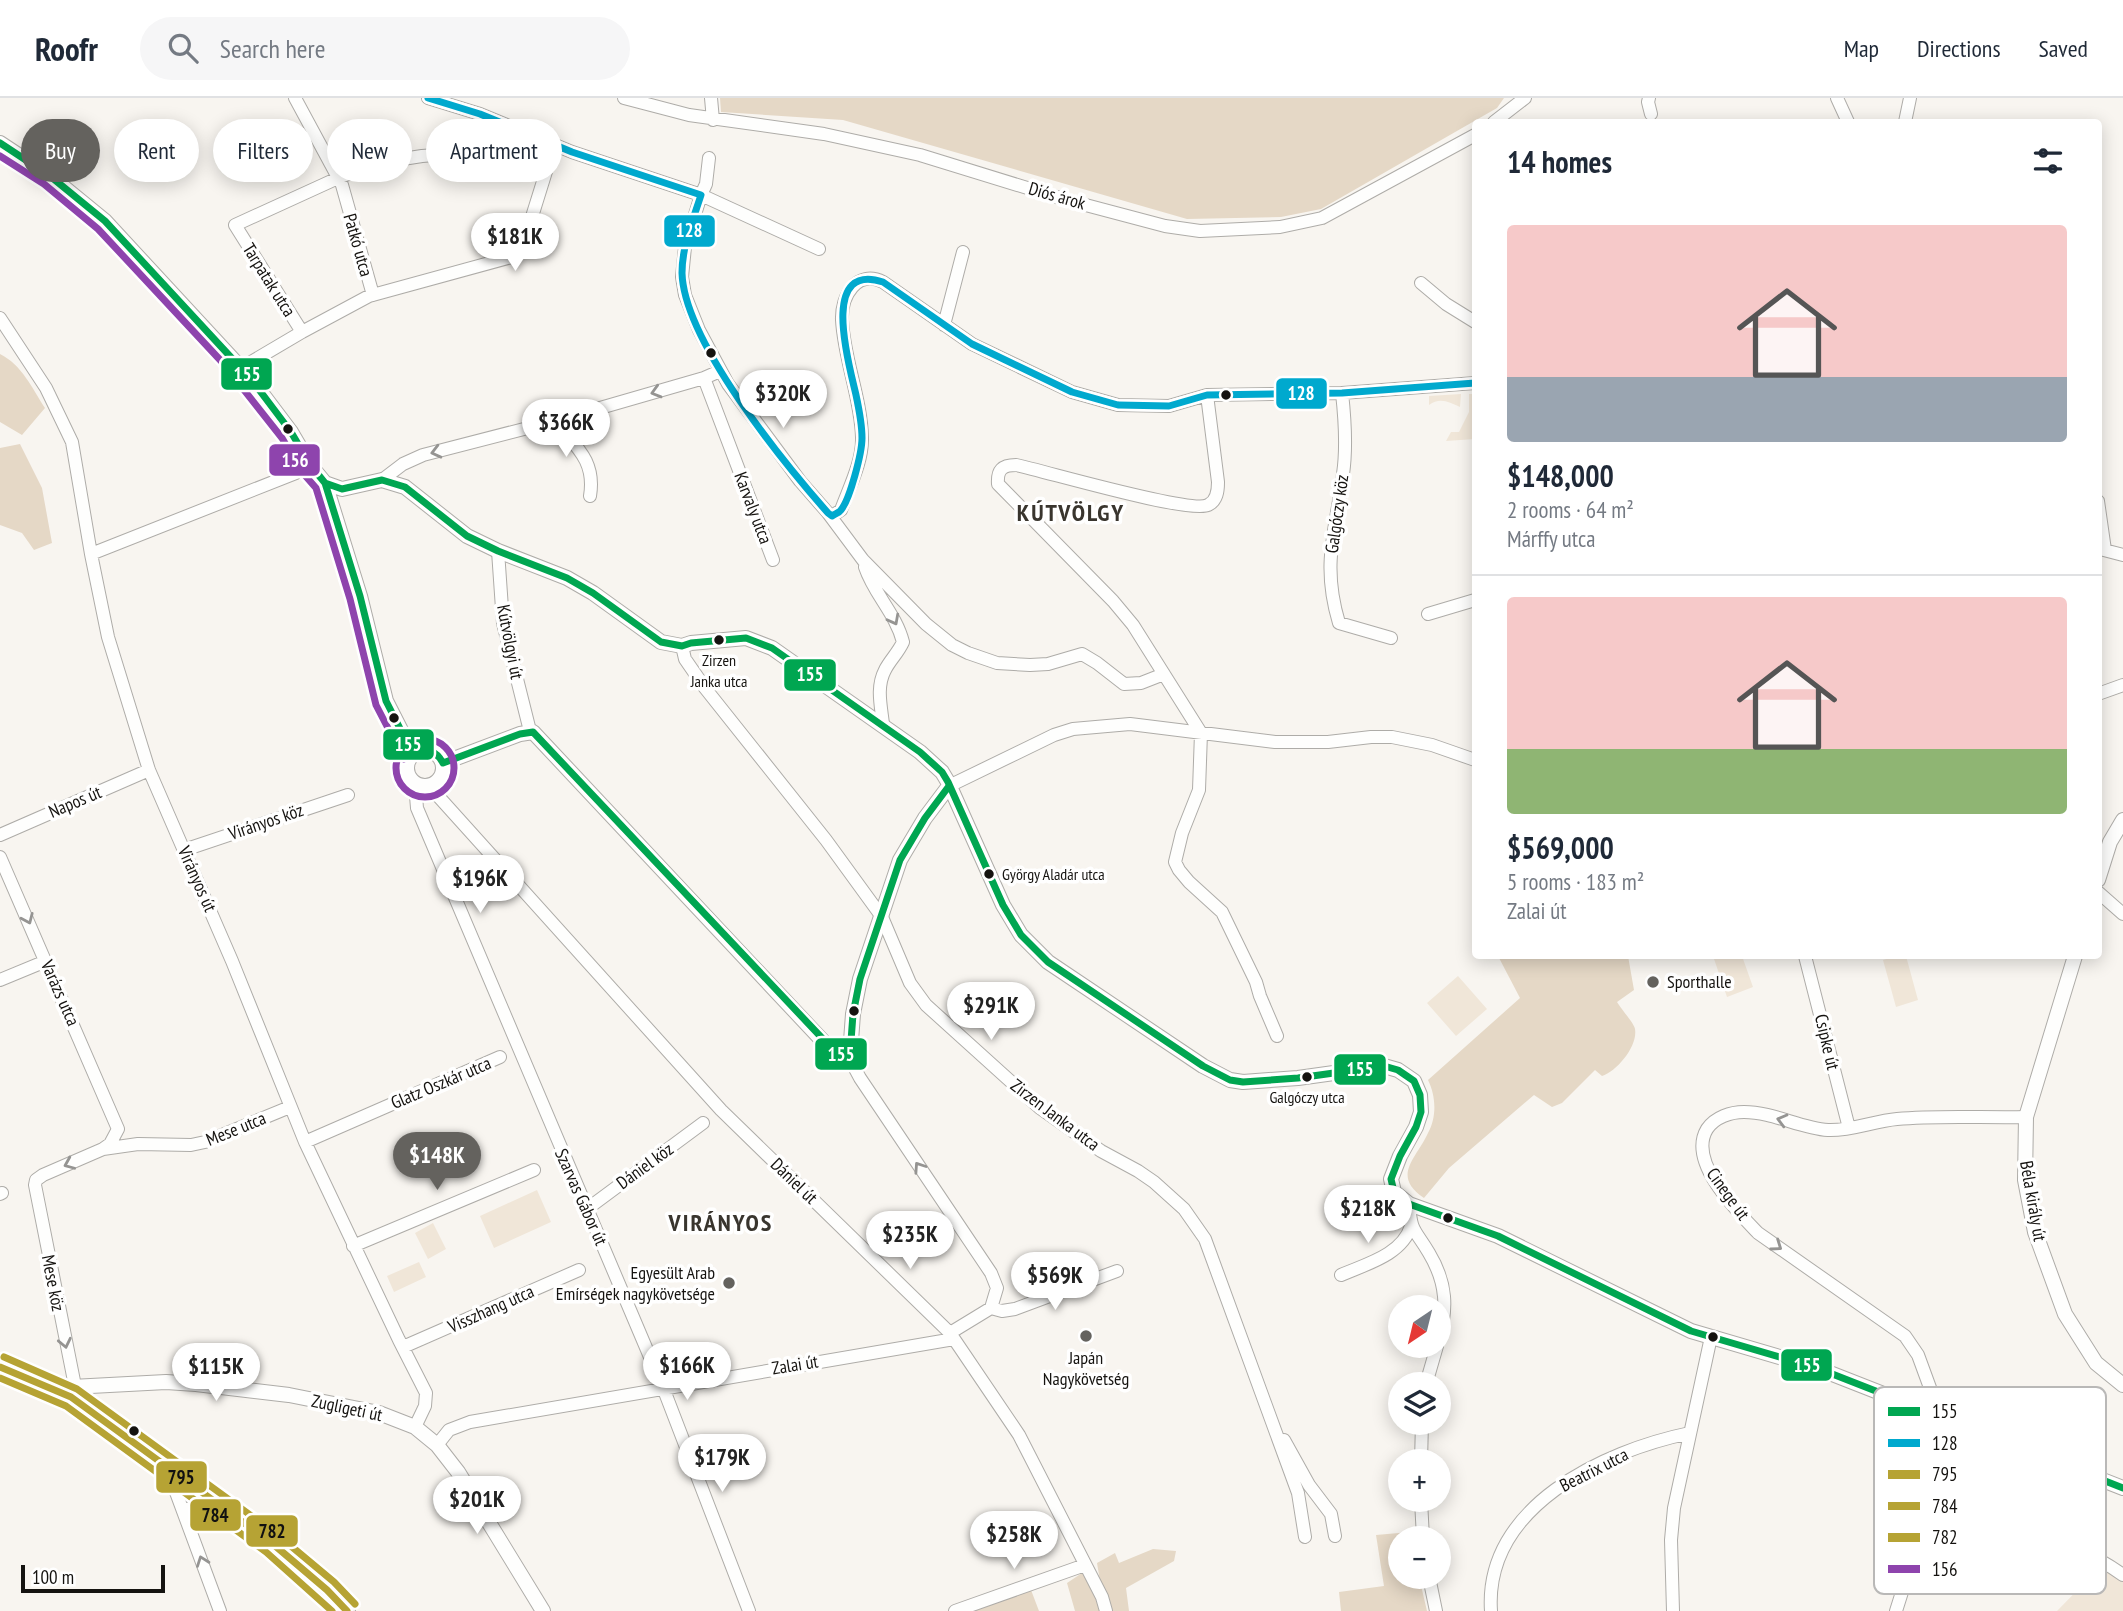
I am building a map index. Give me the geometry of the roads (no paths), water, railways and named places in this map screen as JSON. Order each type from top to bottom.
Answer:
[{"type":"main road","points":[[0,1367],[71,1397],[299,1564],[347,1611]]},
{"type":"street","name":"Patkó utca","points":[[295,98],[327,158]]},
{"type":"street","points":[[428,98],[492,119]]},
{"type":"street","name":"Diós árok","points":[[624,98],[713,120],[798,130],[875,144],[1063,199],[1165,226],[1200,231],[1280,227],[1322,218],[1472,137]]},
{"type":"street","points":[[711,98],[713,120]]},
{"type":"street","points":[[1498,119],[1525,98]]},
{"type":"street","points":[[1649,98],[1647,102],[1651,114]]},
{"type":"street","points":[[1837,98],[1847,119]]},
{"type":"street","points":[[1906,119],[1910,98]]},
{"type":"street","points":[[0,142],[50,176],[105,221],[241,368],[291,432],[325,483],[360,596],[386,701],[413,754]]},
{"type":"street","points":[[562,149],[699,200],[819,249]]},
{"type":"street","points":[[709,158],[706,184],[682,257],[683,285],[699,330],[720,371],[800,481],[863,559],[926,624],[952,645],[968,653],[997,663],[1030,665],[1048,664],[1082,654],[1124,684],[1141,683],[1164,674]]},
{"type":"street","name":"Tarpatak utca","points":[[302,332],[235,225],[329,182]]},
{"type":"street","name":"Patkó utca","points":[[241,368],[373,295],[339,182]]},
{"type":"street","points":[[373,295],[522,252],[543,182]]},
{"type":"street","points":[[944,326],[963,253]]},
{"type":"street","points":[[828,513],[832,516],[842,510],[862,440],[842,321],[842,310],[853,284],[860,280],[876,278],[944,326],[984,350],[1052,384],[1093,400],[1118,405],[1169,406],[1207,396],[1342,393],[1472,383]]},
{"type":"street","points":[[1421,283],[1446,304],[1472,319]]},
{"type":"street","name":"Virányos út","points":[[0,318],[46,388],[72,442],[108,637],[149,770],[232,961],[305,1142],[426,1393],[425,1406],[415,1427]]},
{"type":"street","points":[[0,336],[16,343]]},
{"type":"street","points":[[325,483],[342,489],[382,480],[403,464],[423,455],[555,421],[720,371]]},
{"type":"street","name":"Karvaly utca","points":[[704,378],[773,560]]},
{"type":"street","name":"Galgóczy köz","points":[[1342,393],[1345,448],[1331,545],[1329,572],[1333,596],[1339,623],[1391,638]]},
{"type":"street","points":[[1207,396],[1218,482],[1213,502],[1207,506],[1198,508],[1170,503],[1016,465],[1005,465],[997,475],[998,484],[1004,492],[1070,556],[1133,625],[1201,733],[1199,790],[1182,833],[1175,862],[1184,876],[1222,912],[1256,982],[1277,1036]]},
{"type":"street","points":[[555,421],[586,457],[592,484],[590,496]]},
{"type":"street","points":[[91,554],[296,473]]},
{"type":"street","points":[[382,480],[405,487],[467,536],[567,578],[593,593],[661,642],[682,646],[735,638],[755,640],[772,648],[883,724],[942,772],[1003,905],[1013,924],[1028,942],[1048,962],[1216,1074],[1230,1080],[1257,1082],[1384,1066],[1407,1074],[1420,1095],[1421,1112],[1391,1179],[1394,1192],[1409,1204],[1498,1236],[1667,1321],[1711,1337],[1780,1356],[1874,1391]]},
{"type":"street","points":[[2102,549],[2123,555]]},
{"type":"street","name":"Kútvölgyi út","points":[[498,551],[503,623],[530,731]]},
{"type":"street","points":[[863,559],[874,586],[898,624],[903,642],[898,654],[886,667],[879,686],[883,724]]},
{"type":"street","points":[[1428,614],[1472,601]]},
{"type":"street","name":"Zirzen Janka utca","points":[[682,646],[685,659],[705,688],[826,840],[883,917],[918,996],[937,1017],[1040,1108],[1101,1151],[1154,1182],[1184,1209],[1196,1224],[1205,1239],[1298,1493],[1305,1537]]},
{"type":"street","points":[[2102,693],[2123,685]]},
{"type":"street","points":[[443,763],[530,731],[838,1055],[845,1052],[851,1041],[860,979],[900,860],[925,818],[949,786],[1054,734],[1073,729],[1130,724],[1298,743],[1392,737],[1432,745],[1472,759]]},
{"type":"street","points":[[431,750],[439,755],[443,763],[441,778],[422,785],[410,779],[407,768],[413,754],[431,750]]},
{"type":"street","name":"Napos út","points":[[0,835],[149,770]]},
{"type":"street","name":"Szarvas Gábor út","points":[[422,785],[417,808],[664,1390],[749,1611]]},
{"type":"street","name":"Dániel út","points":[[422,785],[721,1110],[952,1336],[1019,1435],[1102,1597],[1106,1611]]},
{"type":"street","name":"Virányos köz","points":[[184,850],[348,795]]},
{"type":"street","points":[[2102,867],[2110,842],[2123,820]]},
{"type":"street","name":"Varázs utca","points":[[0,857],[118,1129]]},
{"type":"street","points":[[2102,896],[2123,914]]},
{"type":"street","name":"Csipke út","points":[[1806,959],[1849,1128]]},
{"type":"street","name":"Béla király út","points":[[2074,959],[2026,1118],[2025,1180],[2035,1232],[2065,1314],[2096,1363],[2123,1385]]},
{"type":"street","points":[[0,981],[46,961]]},
{"type":"street","points":[[845,1052],[991,1273],[997,1288],[991,1308]]},
{"type":"street","name":"Glatz Oszkár utca","points":[[305,1142],[500,1057]]},
{"type":"street","name":"Mese utca","points":[[103,1149],[138,1144],[191,1145],[205,1142],[290,1107]]},
{"type":"street","name":"Cinege út","points":[[1930,1387],[1918,1355],[1905,1336],[1758,1233],[1720,1188],[1705,1162],[1705,1133],[1710,1125],[1730,1113],[1747,1112],[1830,1130],[1896,1119],[2026,1118]]},
{"type":"street","name":"Dániel köz","points":[[587,1209],[703,1123]]},
{"type":"street","points":[[118,1129],[138,1144]]},
{"type":"street","name":"Mese utca","points":[[36,1180],[103,1149],[110,1144],[118,1129]]},
{"type":"street","points":[[353,1246],[534,1170]]},
{"type":"street","name":"Mese köz","points":[[36,1180],[34,1193],[75,1386]]},
{"type":"street","points":[[1341,1275],[1396,1249],[1404,1241],[1410,1226],[1409,1204]]},
{"type":"street","points":[[1410,1226],[1438,1269],[1444,1295]]},
{"type":"street","name":"Visszhang utca","points":[[403,1348],[579,1270]]},
{"type":"street","name":"Zalai út","points":[[437,1445],[449,1430],[470,1422],[664,1390],[952,1336],[991,1308],[1002,1311],[1015,1309],[1116,1271]]},
{"type":"street","points":[[1673,1611],[1671,1540],[1674,1508],[1711,1337]]},
{"type":"street","name":"Zugligeti út","points":[[53,1388],[166,1382],[222,1386],[379,1413],[415,1427],[437,1445],[458,1472],[543,1611]]},
{"type":"street","points":[[93,1414],[92,1402],[95,1393],[103,1384]]},
{"type":"street","name":"Zirzen Janka utca","points":[[1274,1425],[1294,1454],[1309,1485],[1331,1514],[1335,1536]]},
{"type":"street","name":"Beatrix utca","points":[[1491,1611],[1490,1593],[1494,1569],[1504,1544],[1541,1500],[1569,1480],[1617,1456],[1658,1440],[1690,1433]]},
{"type":"street","points":[[167,1468],[220,1611]]},
{"type":"street","points":[[2106,1481],[2123,1488]]},
{"type":"street","points":[[184,1512],[207,1497]]},
{"type":"street","points":[[2106,1563],[2123,1575]]},
{"type":"street","points":[[955,1611],[1084,1565]]},
{"type":"street","points":[[1431,1589],[1436,1611]]},
{"type":"street","points":[[1896,1611],[1901,1594]]},
{"type":"place","name":"Zirzen Janka utca","points":[[719,640]]},
{"type":"place","name":"György Aladár utca","points":[[989,874]]},
{"type":"place","name":"Sporthalle","points":[[1653,982]]},
{"type":"place","name":"Galgóczy utca","points":[[1307,1077]]},
{"type":"place","name":"Egyesült Arab Emírségek nagykövetsége","points":[[729,1283]]},
{"type":"place","name":"Japán Nagykövetség","points":[[1086,1336]]},
{"type":"district","name":"KÚTVÖLGY","points":[[1071,513]]},
{"type":"district","name":"VIRÁNYOS","points":[[721,1223]]}]
